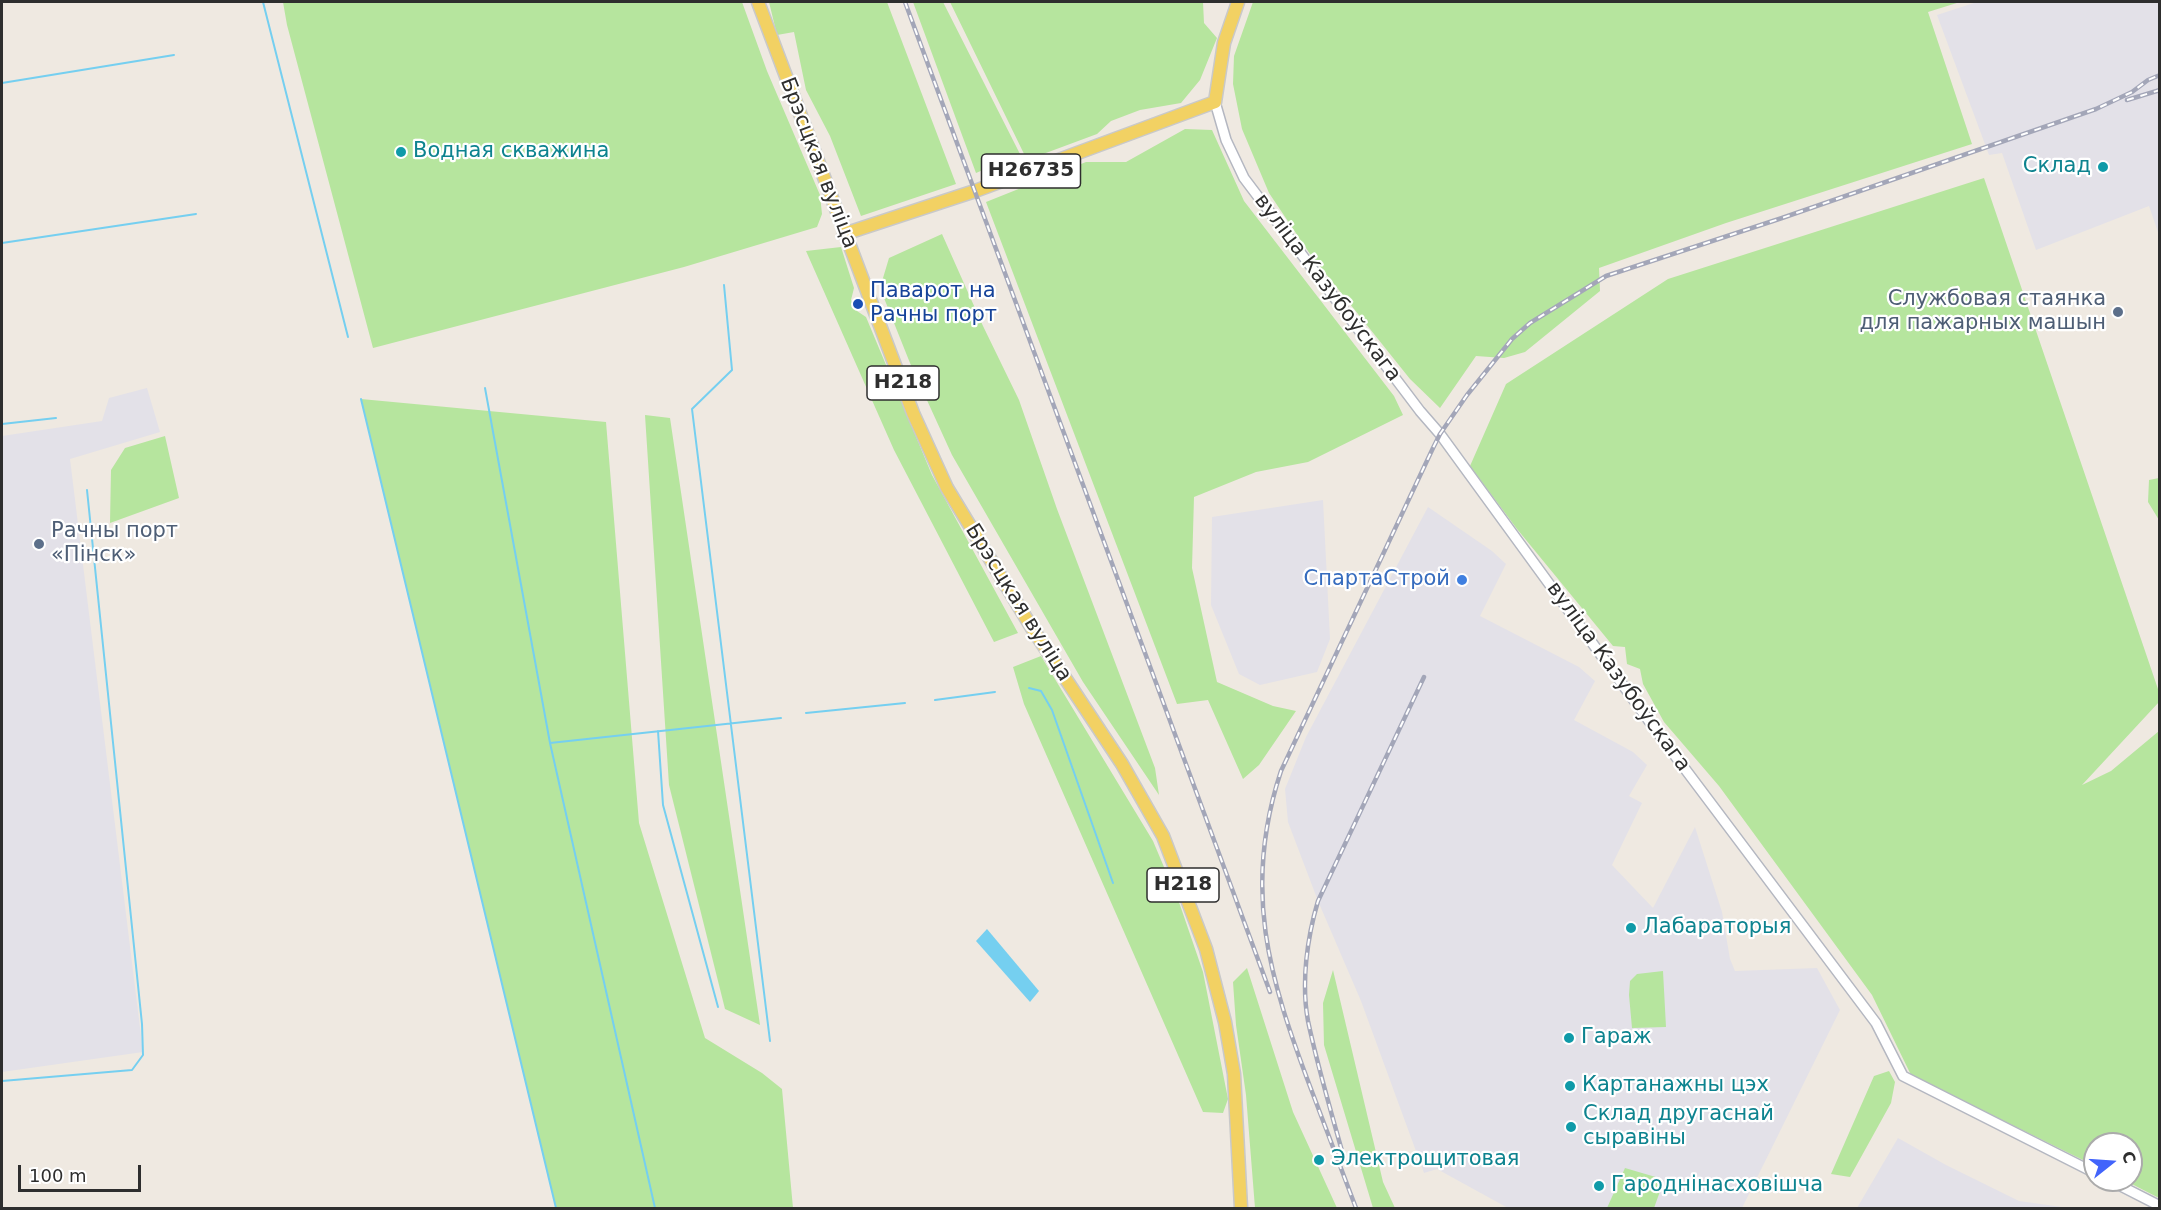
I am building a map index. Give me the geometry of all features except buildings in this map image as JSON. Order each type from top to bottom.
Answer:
[{"type":"main road","name":"Брэсцкая вуліца","points":[[758,2],[913,413],[947,488],[1032,628],[1122,764],[1163,836],[1206,949],[1225,1022],[1234,1074],[1241,1209]]},
{"type":"main road","points":[[1215,102],[1224,43],[1238,2]]},
{"type":"main road","name":"Н26735","points":[[844,234],[975,191],[1215,102]]},
{"type":"street","name":"вуліца Казубоўскага","points":[[1215,102],[1226,140],[1244,178],[1420,411],[1440,434],[1652,724],[1806,927],[1876,1023],[1903,1076],[2083,1167]]},
{"type":"street","points":[[2133,1192],[2160,1206]]},
{"type":"shaded area","points":[[1977,2],[2159,2],[2159,235],[2149,206],[2036,250],[2002,153],[1989,155],[1937,15]]},
{"type":"shaded area","name":"Рачны порт «Пінск»","points":[[147,388],[160,432],[70,459],[143,1052],[2,1072],[2,436],[102,421],[109,398]]},
{"type":"shaded area","points":[[1323,500],[1330,639],[1317,672],[1260,685],[1239,674],[1211,605],[1212,517]]},
{"type":"shaded area","points":[[1428,507],[1492,551],[1506,564],[1480,616],[1579,667],[1595,681],[1574,720],[1633,752],[1647,765],[1629,796],[1642,803],[1612,865],[1653,908],[1695,827],[1722,912],[1730,959],[1735,971],[1817,968],[1840,1010],[1742,1208],[1508,1208],[1437,1169],[1424,1173],[1361,1001],[1318,901],[1288,822],[1285,789],[1306,737]]},
{"type":"shaded area","points":[[1898,1138],[2019,1201],[2069,1208],[1857,1208]]},
{"type":"green space","points":[[283,2],[742,2],[767,71],[820,195],[822,214],[817,227],[684,267],[373,348],[287,25]]},
{"type":"green space","points":[[769,2],[887,2],[956,184],[861,216],[830,136],[806,90],[794,32],[777,35]]},
{"type":"green space","points":[[913,2],[943,2],[1020,154],[976,173]]},
{"type":"green space","points":[[950,2],[1203,2],[1204,23],[1217,38],[1200,80],[1181,103],[1140,110],[1111,121],[1097,134],[1027,160]]},
{"type":"green space","points":[[1253,2],[1960,2],[1928,12],[1972,144],[1726,223],[1599,268],[1600,291],[1525,352],[1504,358],[1476,356],[1440,408],[1410,379],[1310,254],[1269,193],[1242,129],[1233,84],[1234,56]]},
{"type":"green space","points":[[1185,129],[1212,130],[1244,201],[1394,396],[1403,415],[1308,462],[1256,472],[1194,497],[1192,568],[1217,682],[1273,706],[1296,711],[1259,765],[1243,779],[1208,700],[1177,704],[986,202],[1086,162],[1126,162]]},
{"type":"green space","points":[[1984,178],[2159,692],[2159,702],[2082,785],[2111,771],[2159,731],[2159,1198],[2143,1190],[2143,1132],[2083,1132],[2083,1160],[1911,1075],[1872,995],[1719,786],[1664,722],[1643,684],[1640,669],[1627,664],[1625,647],[1613,646],[1517,529],[1470,466],[1506,384],[1668,279]]},
{"type":"green space","points":[[942,234],[1019,400],[1057,509],[1155,768],[1159,795],[1083,682],[952,455],[910,363],[880,288],[889,258]]},
{"type":"green space","points":[[841,247],[854,288],[851,300],[857,311],[866,317],[932,475],[1018,633],[994,642],[894,450],[806,251]]},
{"type":"green space","points":[[361,399],[606,422],[639,823],[705,1038],[762,1073],[782,1089],[793,1208],[556,1208]]},
{"type":"green space","points":[[645,415],[670,418],[760,1025],[725,1009],[669,785]]},
{"type":"green space","points":[[165,436],[179,498],[110,523],[111,470],[125,448]]},
{"type":"green space","points":[[2160,478],[2159,520],[2148,502],[2149,480]]},
{"type":"green space","points":[[1041,656],[1153,841],[1180,905],[1203,972],[1228,1099],[1223,1113],[1203,1112],[1024,704],[1013,667]]},
{"type":"green space","points":[[1247,968],[1293,1112],[1337,1208],[1255,1208],[1246,1095],[1236,1025],[1233,982]]},
{"type":"green space","points":[[1333,970],[1383,1182],[1395,1208],[1373,1208],[1324,1045],[1323,1003]]},
{"type":"green space","points":[[1663,971],[1666,1027],[1632,1028],[1630,981],[1637,974]]},
{"type":"green space","points":[[1889,1071],[1895,1082],[1891,1103],[1850,1177],[1831,1174],[1874,1076]]},
{"type":"green space","points":[[1625,1168],[1659,1178],[1663,1183],[1654,1208],[1607,1208]]},
{"type":"water","points":[[987,929],[1039,991],[1030,1002],[976,941]]},
{"type":"waterway","points":[[263,2],[348,337]]},
{"type":"waterway","points":[[2,83],[174,55]]},
{"type":"waterway","points":[[2,243],[196,214]]},
{"type":"waterway","points":[[724,285],[732,370],[692,409],[770,1041]]},
{"type":"waterway","points":[[485,388],[550,743],[655,1208]]},
{"type":"waterway","points":[[361,399],[556,1208]]},
{"type":"waterway","points":[[2,424],[56,418]]},
{"type":"waterway","points":[[2,1081],[132,1070],[143,1055],[142,1024],[87,490]]},
{"type":"waterway","points":[[1029,688],[1041,691],[1052,710],[1113,883]]},
{"type":"waterway","points":[[935,700],[995,692]]},
{"type":"waterway","points":[[806,713],[905,703]]},
{"type":"waterway","points":[[550,743],[781,718]]},
{"type":"waterway","points":[[658,731],[663,805],[718,1007]]},
{"type":"railway","points":[[905,2],[1270,992]]},
{"type":"railway","points":[[1356,1208],[1283,1009],[1266,933],[1262,894],[1263,855],[1269,814],[1281,771],[1433,448],[1467,395],[1512,339],[1530,323],[1606,276],[1782,218],[2096,109],[2132,92],[2148,80],[2160,75]]},
{"type":"railway","points":[[2127,100],[2160,90]]},
{"type":"railway","points":[[1342,1151],[1308,1021],[1305,991],[1308,945],[1318,901],[1424,677]]},
{"type":"place","name":"Водная скважина","points":[[401,152]]},
{"type":"place","name":"Склад","points":[[2103,167]]},
{"type":"place","name":"Паварот на Рачны порт","points":[[858,304]]},
{"type":"place","name":"Службовая стаянка для пажарных машын","points":[[2118,312]]},
{"type":"place","name":"Рачны порт «Пінск»","points":[[39,544]]},
{"type":"place","name":"СпартаСтрой","points":[[1462,580]]},
{"type":"place","name":"Лабараторыя","points":[[1631,928]]},
{"type":"place","name":"Гараж","points":[[1569,1038]]},
{"type":"place","name":"Картанажны цэх","points":[[1570,1086]]},
{"type":"place","name":"Склад другаснай сыравіны","points":[[1571,1127]]},
{"type":"place","name":"Электрощитовая","points":[[1319,1160]]},
{"type":"place","name":"Гароднінасховішча","points":[[1599,1186]]}]
